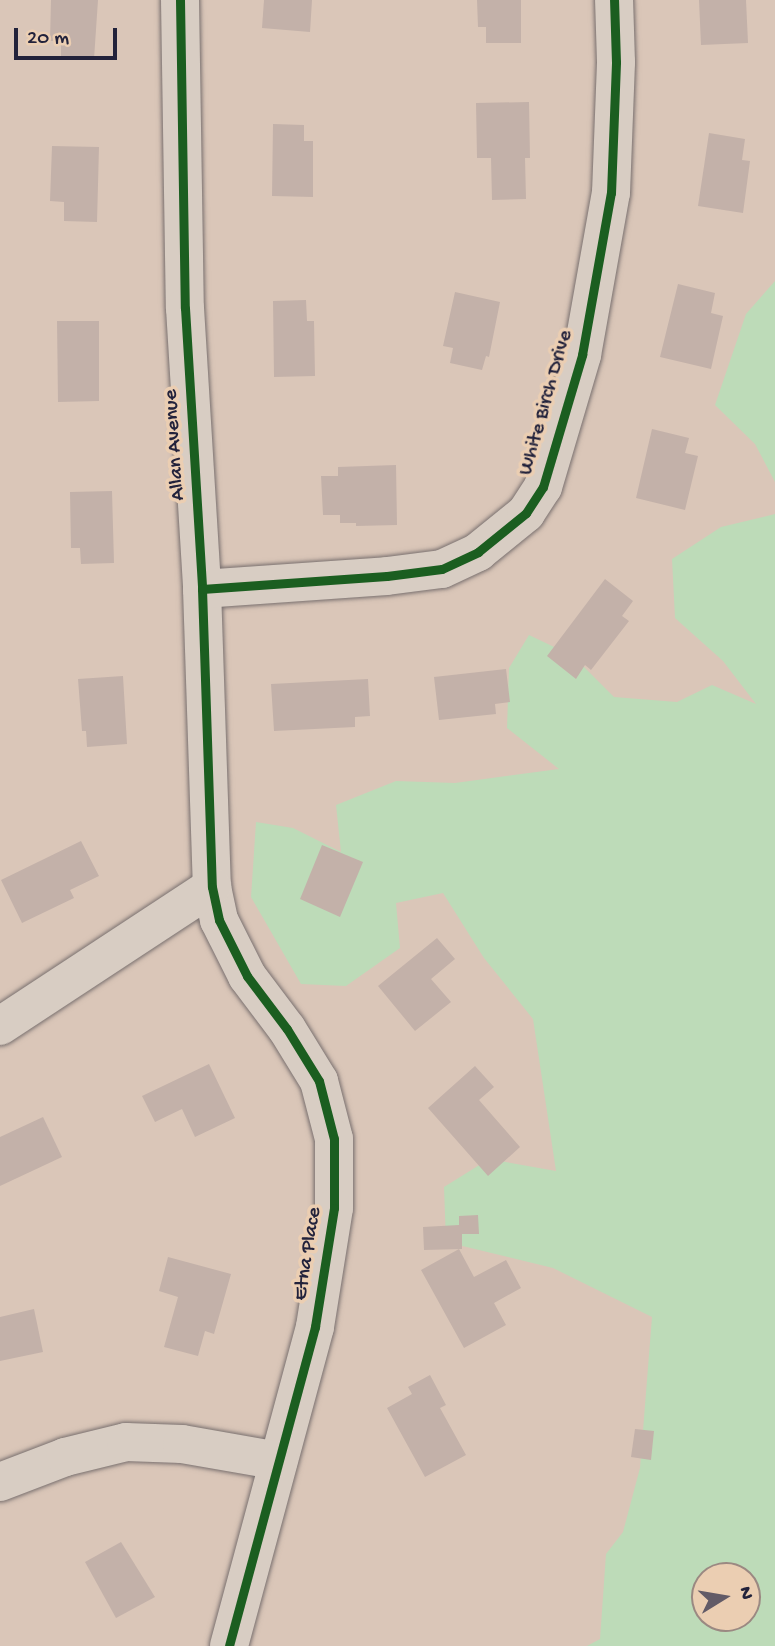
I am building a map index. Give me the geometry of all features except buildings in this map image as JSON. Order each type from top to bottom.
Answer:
[{"type":"street","name":"Allan Avenue","points":[[180,0],[185,308],[202,589],[212,887]]},
{"type":"street","name":"White Birch Drive","points":[[202,589],[387,576],[442,569],[478,552],[526,513],[543,488],[582,355],[611,193],[616,62],[614,0]]},
{"type":"street","points":[[0,1026],[212,887]]},
{"type":"street","name":"Etna Place","points":[[212,887],[219,920],[247,976],[287,1029],[318,1081],[334,1139],[334,1208],[315,1327],[229,1646]]},
{"type":"street","points":[[0,1482],[65,1457],[126,1442],[182,1444],[279,1461]]},
{"type":"green space","points":[[775,281],[775,482],[755,444],[715,405],[746,314]]},
{"type":"green space","points":[[775,514],[775,1646],[587,1646],[600,1639],[606,1554],[623,1532],[640,1468],[652,1317],[553,1268],[446,1242],[444,1187],[489,1159],[556,1171],[533,1019],[484,958],[443,893],[396,903],[400,948],[346,986],[301,984],[251,897],[256,822],[293,828],[341,852],[336,805],[396,781],[455,783],[559,769],[507,728],[509,668],[529,635],[573,656],[614,697],[677,702],[712,685],[756,704],[723,661],[675,618],[672,559],[721,527]]},
{"type":"cycle path","points":[[180,0],[185,308],[202,589],[212,887],[219,920],[247,976],[287,1029],[319,1081],[334,1139],[334,1208],[315,1327],[229,1646]]},
{"type":"cycle path","points":[[202,589],[387,576],[442,569],[478,552],[526,513],[543,487],[582,355],[611,193],[616,62],[614,0]]}]
